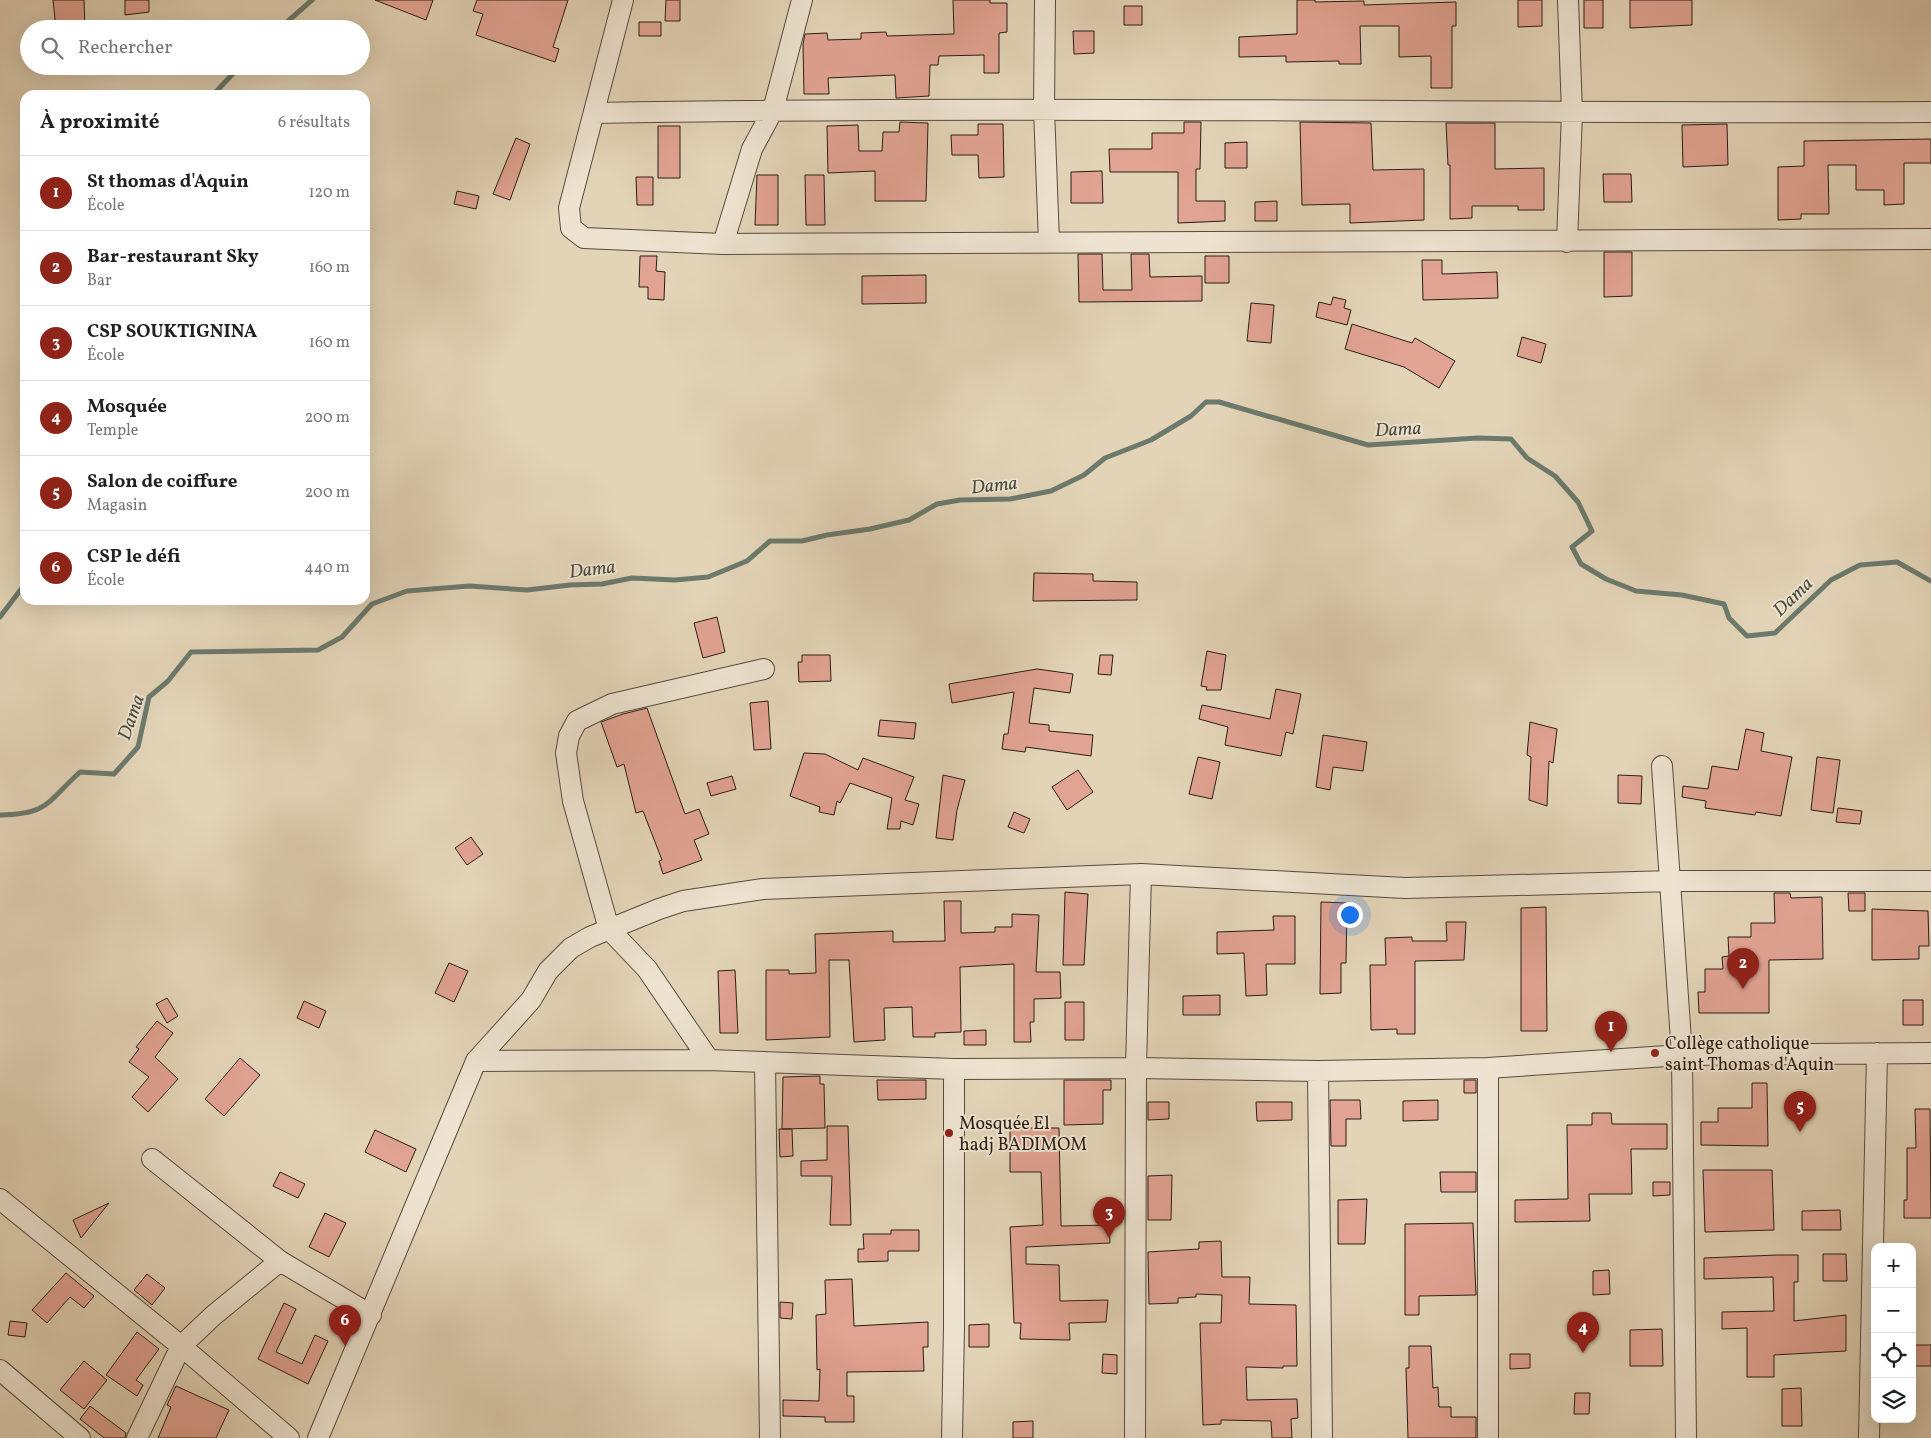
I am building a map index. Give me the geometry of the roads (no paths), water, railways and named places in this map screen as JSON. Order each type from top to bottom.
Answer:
[{"type":"street","points":[[623,0],[569,208],[572,228],[584,238],[723,244],[1931,239]]},
{"type":"street","points":[[723,244],[752,149],[773,110],[802,0]]},
{"type":"street","points":[[1045,0],[1044,109],[1049,242]]},
{"type":"street","points":[[1567,242],[1572,113],[1568,0]]},
{"type":"street","points":[[595,112],[1044,109],[1572,113],[1931,112]]},
{"type":"street","points":[[709,1060],[647,969],[609,930],[574,801],[566,754],[569,736],[577,721],[612,704],[764,668]]},
{"type":"street","points":[[1662,766],[1672,881],[1682,1054],[1686,1438]]},
{"type":"street","points":[[1135,1438],[1136,1068],[1141,874]]},
{"type":"street","points":[[318,1438],[476,1061],[531,1000],[554,966],[571,948],[590,937],[683,901],[763,889],[1141,874],[1405,888],[1672,881],[1931,881]]},
{"type":"street","points":[[1869,1438],[1877,1053]]},
{"type":"street","points":[[476,1061],[709,1060],[954,1069],[1136,1068],[1318,1071],[1488,1068],[1682,1054],[1931,1053]]},
{"type":"street","points":[[765,1062],[770,1438]]},
{"type":"street","points":[[1488,1068],[1488,1438]]},
{"type":"street","points":[[952,1438],[954,1069]]},
{"type":"street","points":[[1318,1071],[1322,1438]]},
{"type":"street","points":[[152,1158],[280,1261],[371,1315]]},
{"type":"street","points":[[0,1199],[181,1346],[289,1438]]},
{"type":"street","points":[[137,1438],[181,1346],[214,1315],[280,1261]]},
{"type":"street","points":[[0,1370],[80,1438]]},
{"type":"waterway","points":[[289,20],[312,0]]},
{"type":"waterway","points":[[218,90],[232,75]]},
{"type":"waterway","name":"Dama","points":[[0,815],[29,812],[38,809],[53,799],[80,772],[114,774],[138,747],[149,697],[168,681],[191,652],[318,650],[342,637],[372,604],[407,591],[469,586],[527,590],[570,585],[602,584],[632,578],[675,580],[708,577],[747,561],[770,541],[802,541],[827,535],[870,529],[909,520],[937,504],[960,500],[1010,499],[1051,491],[1084,475],[1105,458],[1151,440],[1191,416],[1206,402],[1219,402],[1368,445],[1477,438],[1511,439],[1527,458],[1555,476],[1578,502],[1592,531],[1572,547],[1581,564],[1606,579],[1636,591],[1682,595],[1724,604],[1729,618],[1747,636],[1775,633],[1831,580],[1860,565],[1897,562],[1931,581]]},
{"type":"waterway","points":[[0,617],[20,591]]},
{"type":"place","name":"Bar-restaurant Sky","points":[[1743,989]]},
{"type":"place","name":"St thomas d'Aquin","points":[[1611,1052]]},
{"type":"place","name":"Collège catholique saint Thomas d'Aquin","points":[[1655,1053]]},
{"type":"place","name":"Salon de coiffure","points":[[1800,1132]]},
{"type":"place","name":"Mosquée El hadj BADIMOM","points":[[949,1133]]},
{"type":"place","name":"CSP SOUKTIGNINA","points":[[1109,1238]]},
{"type":"place","name":"CSP le défi","points":[[345,1346]]},
{"type":"place","name":"Mosquée","points":[[1583,1353]]}]
